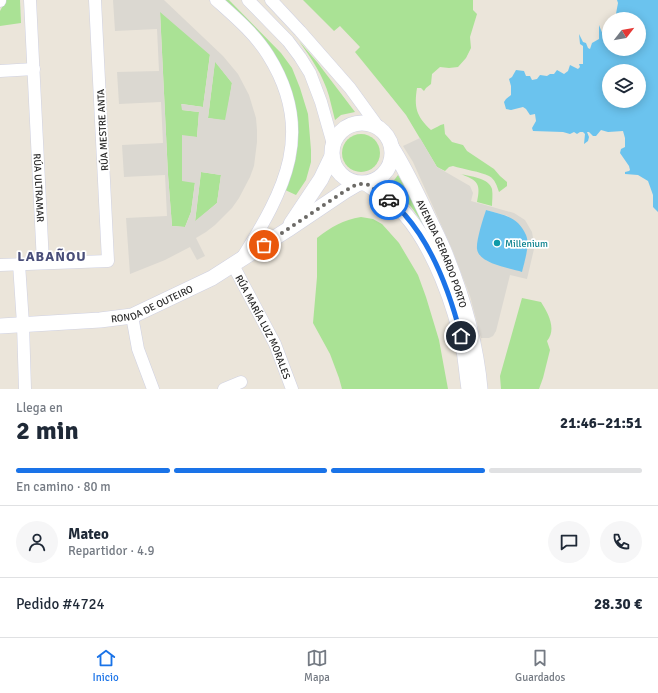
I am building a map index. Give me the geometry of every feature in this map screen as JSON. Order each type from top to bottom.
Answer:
[{"type":"street","name":"RÚA ULTRAMAR","points":[[30,0],[43,263]]},
{"type":"street","name":"RÚA MESTRE ANTA","points":[[43,263],[108,261],[95,0]]},
{"type":"street","points":[[216,0],[251,34],[268,54],[287,92],[292,124],[292,148],[287,169],[278,192],[268,214],[237,262]]},
{"type":"street","points":[[248,0],[300,56],[310,73],[321,102],[332,150],[334,166],[340,174],[348,180],[362,184],[374,182],[382,177],[391,164],[392,148],[390,140],[379,128],[350,88],[271,0]]},
{"type":"street","points":[[0,72],[34,69]]},
{"type":"street","points":[[332,150],[340,132],[352,124],[370,124],[379,128]]},
{"type":"street","name":"AVENIDA GERARDO PORTO","points":[[392,148],[403,165],[444,252],[470,328],[480,389]]},
{"type":"street","name":"RONDA DE OUTEIRO","points":[[288,230],[321,179],[332,150]]},
{"type":"street","name":"RONDA DE OUTEIRO","points":[[0,326],[100,320],[132,316],[212,278],[288,230],[345,191],[362,184]]},
{"type":"street","name":"AVENIDA GERARDO PORTO","points":[[362,184],[386,198],[404,214],[420,235],[432,256],[446,287],[458,323],[464,349],[469,389]]},
{"type":"street","name":"RÚA MARÍA LUZ MORALES","points":[[237,262],[275,344],[292,389]]},
{"type":"street","points":[[0,265],[43,263]]},
{"type":"street","points":[[19,264],[25,389]]},
{"type":"street","points":[[132,316],[138,349],[153,389]]},
{"type":"street","points":[[224,389],[241,382]]},
{"type":"green space","points":[[6,0],[20,0],[21,23],[0,26],[0,11]]},
{"type":"green space","points":[[221,0],[229,0],[281,53],[292,68],[300,88],[308,114],[311,162],[306,180],[296,195],[283,189],[296,158],[297,136],[289,89]]},
{"type":"green space","points":[[303,0],[473,0],[473,10],[477,14],[470,37],[471,48],[466,58],[458,67],[440,67],[432,74],[431,84],[424,91],[421,88],[417,88],[416,106],[419,116],[431,130],[444,124],[445,134],[452,142],[463,145],[467,151],[494,169],[507,182],[507,186],[499,192],[497,185],[491,177],[453,166],[449,167],[445,171],[437,167],[406,115],[355,52],[360,47],[340,26],[334,31]]},
{"type":"green space","points":[[160,11],[210,54],[203,107],[182,104],[182,110],[199,112],[197,137],[182,136],[195,182],[191,212],[185,227],[172,226]]},
{"type":"green space","points":[[299,41],[355,112],[341,115],[335,120],[329,96],[320,74]]},
{"type":"green space","points":[[215,61],[232,83],[226,121],[208,118]]},
{"type":"green space","points":[[357,134],[365,134],[375,139],[379,146],[379,160],[375,167],[365,172],[357,172],[347,167],[345,164],[342,157],[342,149],[347,139],[350,137]]},
{"type":"green space","points":[[201,172],[221,175],[217,203],[195,222]]},
{"type":"green space","points":[[460,174],[479,178],[490,185],[492,189],[492,206],[477,202],[479,191],[477,184],[471,178]]},
{"type":"green space","points":[[398,175],[416,207],[435,247],[414,211],[404,199],[388,187]]},
{"type":"green space","points":[[361,217],[373,219],[382,224],[399,243],[418,275],[439,340],[448,389],[342,389],[330,354],[313,323],[317,277],[317,238],[338,224]]},
{"type":"green space","points":[[522,298],[541,302],[546,311],[551,326],[550,336],[547,341],[550,350],[539,389],[501,389],[500,376]]},
{"type":"shaded area","points":[[113,0],[164,0],[223,56],[238,74],[249,95],[256,118],[257,130],[254,166],[239,198],[232,208],[215,225],[196,238],[205,256],[197,260],[190,247],[165,260],[130,274],[126,218],[167,216],[165,175],[124,177],[122,145],[163,143],[161,102],[119,104],[117,72],[159,71],[157,29],[115,31]],"holes":[[[160,12],[210,55],[203,107],[181,104],[182,110],[199,112],[197,137],[182,135],[182,181],[195,183],[191,212],[185,227],[172,226]],[[215,62],[232,83],[225,120],[208,118]],[[201,172],[221,175],[217,203],[195,221]]]},
{"type":"shaded area","points":[[420,138],[437,167],[470,186],[473,193],[471,201],[514,213],[525,220],[532,232],[534,249],[527,279],[510,275],[496,331],[493,336],[489,338],[481,338],[470,296],[452,249],[413,162],[403,146]],"holes":[[[486,210],[508,216],[528,243],[522,271],[487,261],[477,249]]]},
{"type":"water","points":[[617,0],[658,0],[658,212],[653,207],[653,195],[648,181],[638,175],[625,174],[625,172],[630,170],[620,153],[621,149],[625,147],[623,131],[608,132],[601,130],[596,136],[593,136],[587,132],[589,137],[588,141],[584,144],[585,134],[583,132],[577,134],[574,132],[570,134],[563,132],[533,131],[532,128],[536,121],[535,114],[530,115],[523,107],[511,110],[506,109],[504,102],[511,95],[509,79],[516,70],[524,71],[526,76],[530,76],[532,80],[537,79],[540,75],[547,76],[554,74],[557,70],[564,74],[568,71],[570,65],[578,69],[580,67],[579,64],[583,64],[583,46],[580,44],[579,34],[583,42],[586,43],[590,49],[592,43],[599,39],[599,25],[602,32],[602,56],[646,56],[646,12],[616,12]]},
{"type":"water","points":[[486,210],[509,217],[523,229],[527,237],[528,244],[522,272],[496,265],[489,262],[479,254],[477,249],[478,241]]},
{"type":"way so far","points":[[264,245],[357,184],[367,184],[389,200]]},
{"type":"place","name":"Millenium","points":[[497,243]]},
{"type":"district","name":"LABAÑOU","points":[[52,256]]},
{"type":"route","points":[[389,200],[404,214],[420,235],[432,256],[446,287],[461,336]]}]
